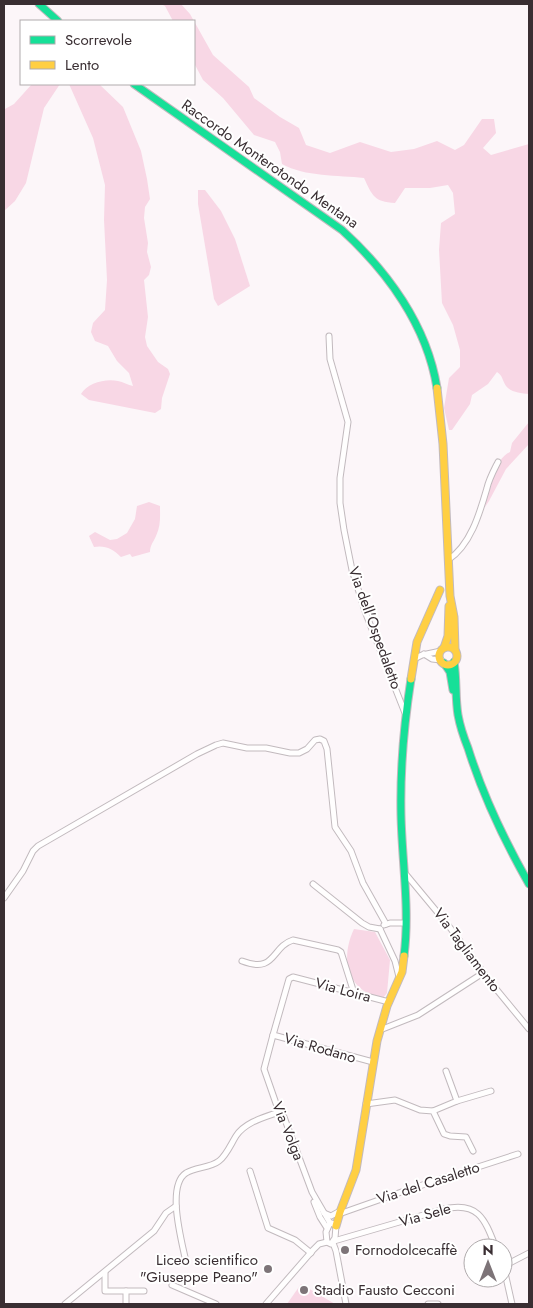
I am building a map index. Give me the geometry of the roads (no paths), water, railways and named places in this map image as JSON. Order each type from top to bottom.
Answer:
[{"type":"main road","points":[[39,4],[57,20]]},
{"type":"main road","name":"Raccordo Monterotondo Mentana","points":[[135,85],[342,230],[365,251],[388,279],[407,308],[425,349],[436,383],[443,446],[450,596],[454,617],[455,650]]},
{"type":"main road","points":[[331,1225],[340,1213],[356,1170],[380,1030],[389,1002],[402,972],[406,923],[401,815],[402,762],[406,714],[418,639],[440,590]]},
{"type":"main road","points":[[450,596],[448,636],[440,655],[450,672],[461,728],[473,765],[503,838],[529,884]]},
{"type":"main road","points":[[442,650],[448,647],[455,650],[457,655],[454,662],[457,682],[456,698]]},
{"type":"main road","points":[[442,661],[449,664],[454,662]]},
{"type":"street","name":"Via dell'Ospedaletto","points":[[328,336],[330,359],[346,409],[348,422],[340,478],[340,503],[352,570],[366,614],[406,714]]},
{"type":"street","points":[[448,560],[461,549],[472,529],[485,499],[487,486],[498,462]]},
{"type":"street","points":[[414,659],[424,654],[442,650]]},
{"type":"street","points":[[424,654],[432,659],[442,661]]},
{"type":"street","points":[[4,898],[25,868],[33,851],[42,843],[197,754],[216,745],[224,744],[296,753],[306,750],[313,741],[320,739],[325,743],[327,749],[335,827],[351,851],[363,883],[386,924]]},
{"type":"street","name":"Via Tagliamento","points":[[403,872],[445,920],[483,973],[529,1029]]},
{"type":"street","points":[[313,884],[362,923],[369,927],[380,929]]},
{"type":"street","points":[[380,929],[386,924],[406,923]]},
{"type":"street","points":[[380,929],[395,961],[399,978]]},
{"type":"street","points":[[242,960],[249,963],[262,964],[275,956],[284,945],[293,940],[338,950],[344,956],[345,968],[352,983],[354,993]]},
{"type":"street","points":[[380,1030],[418,1015],[483,973]]},
{"type":"street","name":"Via Rodano","points":[[298,977],[293,977],[289,980],[273,1035],[373,1062]]},
{"type":"street","name":"Via Loira","points":[[298,977],[389,1002]]},
{"type":"street","name":"Via Volga","points":[[273,1035],[264,1069],[312,1192],[321,1211],[331,1225]]},
{"type":"street","points":[[446,1071],[457,1101]]},
{"type":"street","points":[[366,1104],[395,1100],[420,1110],[433,1111],[457,1101],[491,1091]]},
{"type":"street","points":[[433,1111],[444,1133],[449,1136],[466,1137],[474,1151]]},
{"type":"street","points":[[186,1262],[176,1206],[178,1183],[185,1174],[218,1162],[244,1128],[280,1112]]},
{"type":"street","name":"Via del Casaletto","points":[[340,1213],[410,1188],[518,1154]]},
{"type":"street","points":[[250,1171],[268,1228],[295,1240],[311,1253]]},
{"type":"street","points":[[312,1192],[312,1198],[318,1213],[331,1225],[331,1242]]},
{"type":"street","points":[[65,1304],[154,1231],[166,1213],[176,1206]]},
{"type":"street","name":"Via Sele","points":[[266,1304],[320,1244],[444,1209],[461,1206],[469,1208],[479,1215],[491,1238]]},
{"type":"street","points":[[321,1211],[331,1216],[340,1213]]},
{"type":"street","points":[[331,1225],[326,1235],[337,1254],[346,1304]]},
{"type":"street","points":[[513,1260],[529,1252]]},
{"type":"street","points":[[105,1272],[105,1291],[144,1291]]},
{"type":"street","points":[[172,1285],[216,1304]]},
{"type":"street","points":[[508,1288],[512,1304]]},
{"type":"street","points":[[126,1291],[126,1304]]},
{"type":"street","points":[[428,1304],[438,1304]]},
{"type":"place","name":"Fornodolcecaffè","points":[[345,1250]]},
{"type":"place","name":"Liceo scientifico \"Giuseppe Peano\"","points":[[268,1269]]},
{"type":"place","name":"Stadio Fausto Cecconi","points":[[304,1290]]}]
